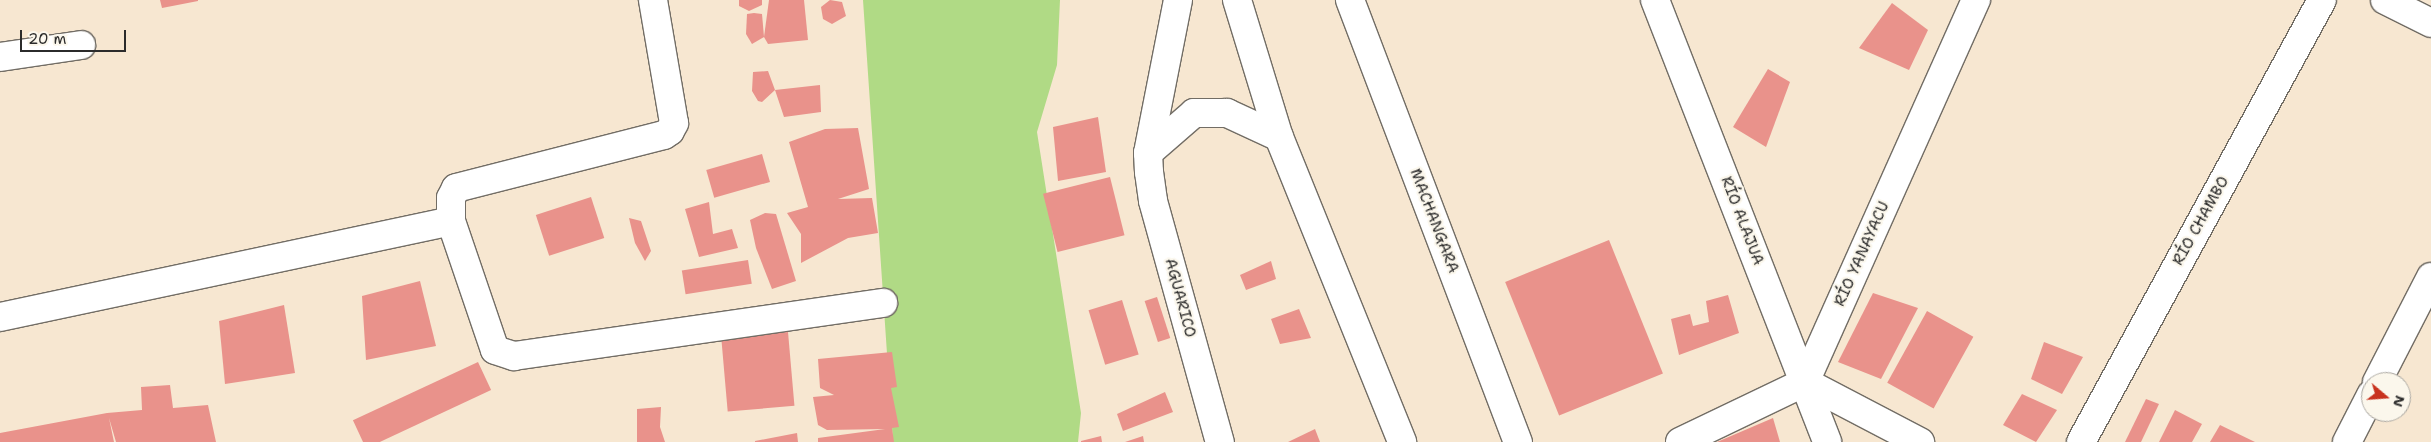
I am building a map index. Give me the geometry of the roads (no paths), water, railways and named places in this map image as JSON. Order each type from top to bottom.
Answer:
[{"type":"street","points":[[653,0],[674,123],[670,131],[664,135],[456,188],[451,198],[451,221],[496,350],[514,356],[883,304]]},
{"type":"street","name":"AGUARICO","points":[[1178,0],[1148,153],[1153,201],[1220,442]]},
{"type":"street","points":[[1237,0],[1279,137],[1402,442]]},
{"type":"street","name":"MACHANGARA","points":[[1350,0],[1518,442]]},
{"type":"street","name":"RÍO ALAJUA","points":[[1655,0],[1827,442]]},
{"type":"street","name":"RÍO YANAYACU","points":[[1805,382],[1976,0]]},
{"type":"street","name":"RÍO CHAMBO","points":[[2081,442],[2322,0]]},
{"type":"street","points":[[2385,0],[2431,22]]},
{"type":"street","points":[[0,57],[81,45]]},
{"type":"street","points":[[1148,153],[1194,113],[1227,113],[1279,137]]},
{"type":"street","points":[[0,317],[451,221]]},
{"type":"street","points":[[2383,372],[2431,277]]},
{"type":"street","points":[[1680,442],[1805,382],[1920,442]]},
{"type":"street","points":[[2347,442],[2361,415]]}]
